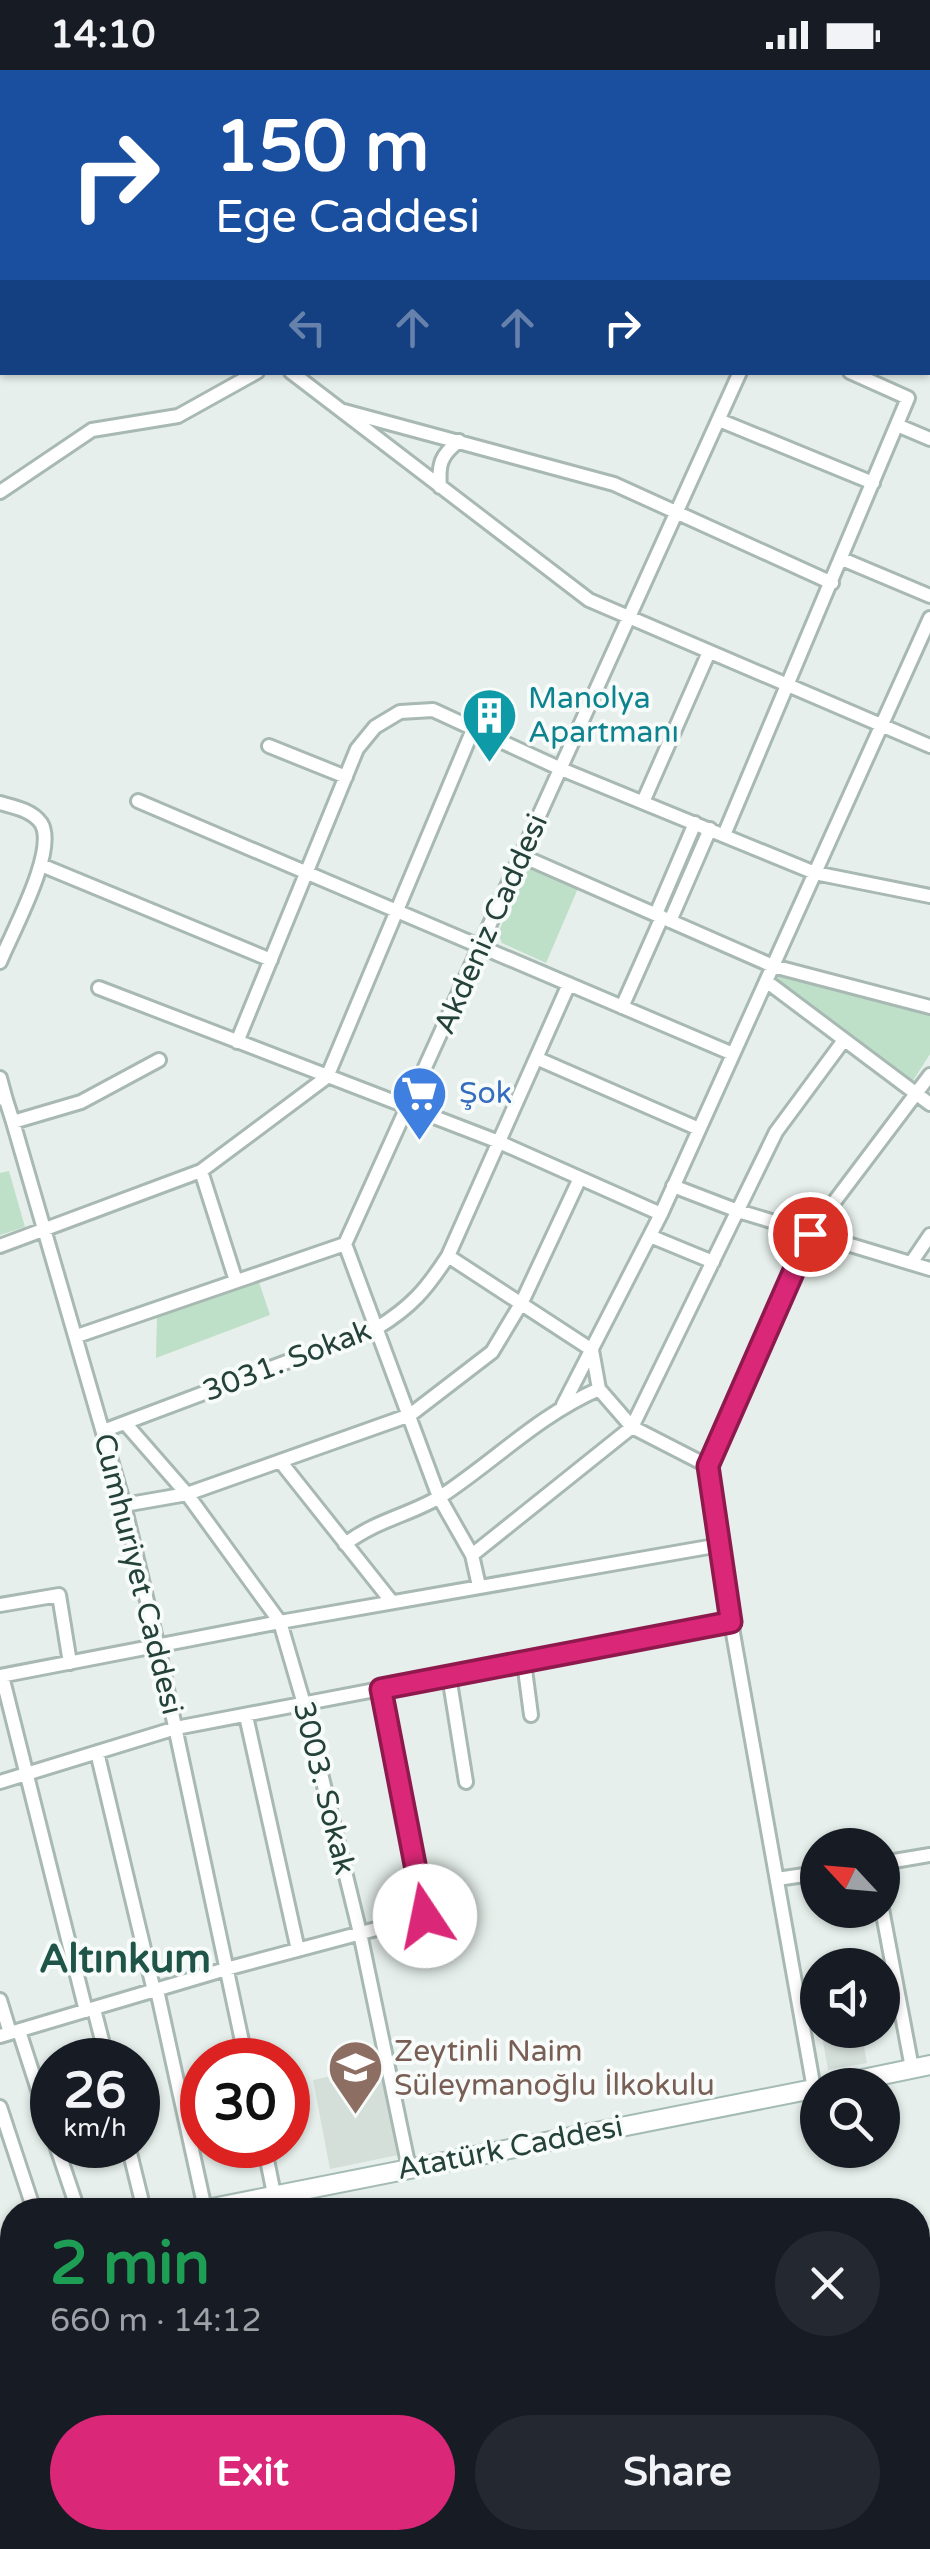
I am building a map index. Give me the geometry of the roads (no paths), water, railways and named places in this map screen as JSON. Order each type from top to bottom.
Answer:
[{"type":"main road","name":"Atatürk Caddesi","points":[[256,2198],[800,2092]]},
{"type":"street","points":[[0,492],[92,430],[178,416],[252,375]]},
{"type":"street","points":[[295,375],[589,600],[930,746]]},
{"type":"street","name":"Akdeniz Caddesi","points":[[345,1244],[739,375]]},
{"type":"street","points":[[724,835],[790,686],[908,398],[857,375]]},
{"type":"street","points":[[337,410],[614,484],[832,583]]},
{"type":"street","points":[[719,420],[873,483]]},
{"type":"street","points":[[896,425],[930,440]]},
{"type":"street","points":[[440,487],[438,466],[443,454],[459,441]]},
{"type":"street","points":[[842,559],[930,596]]},
{"type":"street","points":[[563,1405],[661,1214],[930,618]]},
{"type":"street","points":[[643,802],[709,652]]},
{"type":"street","points":[[237,1042],[357,749],[375,726],[400,712],[433,710],[561,769],[815,873],[930,896]]},
{"type":"street","points":[[0,1246],[201,1170],[327,1078],[474,727]]},
{"type":"street","points":[[268,746],[346,777]]},
{"type":"street","points":[[138,801],[733,1054]]},
{"type":"street","points":[[0,802],[26,811],[39,821],[46,836],[40,865],[0,962]]},
{"type":"street","points":[[662,918],[695,823]]},
{"type":"street","points":[[622,1007],[662,918],[710,829]]},
{"type":"street","points":[[522,856],[773,966],[930,1007]]},
{"type":"street","points":[[40,865],[271,960]]},
{"type":"street","points":[[766,981],[930,1104]]},
{"type":"street","name":"3031. Sokak","points":[[103,1431],[377,1328],[424,1293],[448,1256],[568,984]]},
{"type":"street","points":[[100,988],[499,1142],[661,1214]]},
{"type":"street","points":[[472,1555],[632,1427],[776,1132],[844,1040]]},
{"type":"street","points":[[536,1058],[699,1129]]},
{"type":"street","points":[[12,1122],[81,1102],[159,1060]]},
{"type":"street","points":[[812,2068],[731,1622],[708,1466],[810,1234],[930,1074]]},
{"type":"street","name":"Cumhuriyet Caddesi","points":[[0,1078],[124,1504],[241,2038]]},
{"type":"street","points":[[201,1170],[236,1282]]},
{"type":"street","points":[[124,1504],[187,1494],[410,1415],[492,1352],[522,1302],[580,1178]]},
{"type":"street","points":[[674,1186],[738,1211],[930,1269]]},
{"type":"street","points":[[911,1263],[930,1235]]},
{"type":"street","points":[[650,1236],[713,1262]]},
{"type":"street","points":[[77,1336],[345,1244],[439,1497],[472,1555],[479,1586]]},
{"type":"street","points":[[448,1256],[592,1350],[599,1389],[632,1427],[708,1466]]},
{"type":"street","points":[[345,1544],[367,1527],[439,1497],[563,1405],[599,1389]]},
{"type":"street","name":"3003. Sokak","points":[[125,1423],[187,1494],[280,1622],[360,1933],[408,2168]]},
{"type":"street","points":[[280,1461],[392,1602]]},
{"type":"street","points":[[100,2038],[1,1676],[280,1622],[720,1545]]},
{"type":"street","points":[[0,1605],[59,1595],[70,1663]]},
{"type":"street","points":[[0,1782],[176,1728],[731,1622]]},
{"type":"street","points":[[524,1662],[532,1716]]},
{"type":"street","points":[[449,1676],[466,1782]]},
{"type":"street","points":[[10,2034],[425,1916],[381,1689]]},
{"type":"street","points":[[246,1716],[298,1950]]},
{"type":"street","points":[[96,1752],[155,1990],[200,2198]]},
{"type":"street","points":[[900,1860],[930,1855]]},
{"type":"street","points":[[777,1879],[800,1876]]},
{"type":"street","points":[[887,1928],[921,2067]]},
{"type":"street","points":[[0,2000],[30,2081]]},
{"type":"street","points":[[0,2107],[5,2141],[29,2198]]},
{"type":"street","points":[[64,2168],[74,2198]]},
{"type":"street","points":[[134,2168],[141,2198]]},
{"type":"street","points":[[269,2168],[274,2194]]},
{"type":"place","name":"Manolya Apartmanı","points":[[489,764]]},
{"type":"place","name":"Şok","points":[[420,1142]]},
{"type":"place","name":"Zeytinli Naim Süleymanoğlu İlkokulu","points":[[355,2117]]},
{"type":"district","name":"Altınkum","points":[[125,1959]]}]
